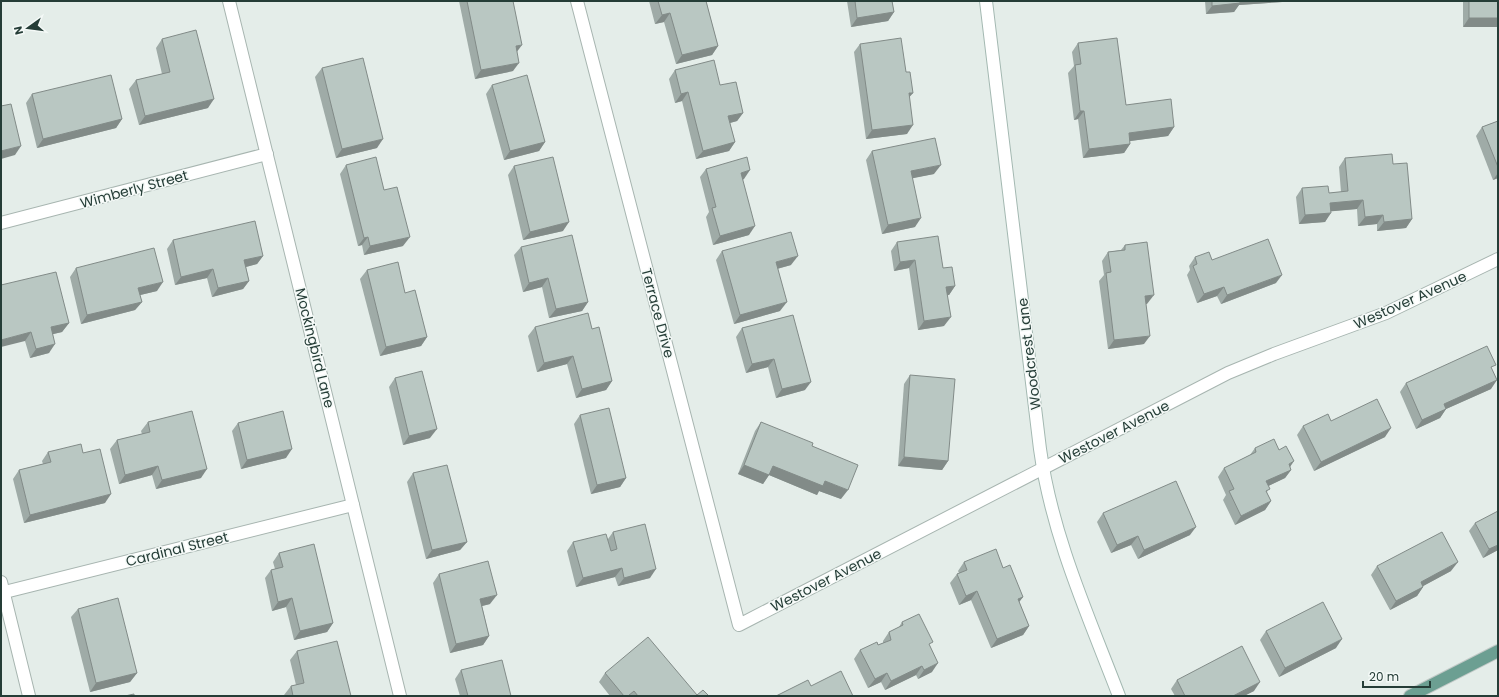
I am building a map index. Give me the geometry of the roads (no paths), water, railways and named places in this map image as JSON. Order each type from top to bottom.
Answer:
[{"type":"main road","points":[[1410,696],[1498,651]]},
{"type":"street","name":"Mockingbird Lane","points":[[229,1],[400,696]]},
{"type":"street","name":"Terrace Drive","points":[[577,1],[739,625]]},
{"type":"street","name":"Woodcrest Lane","points":[[986,1],[1043,469],[1062,548],[1119,696]]},
{"type":"street","name":"Wimberly Street","points":[[1,223],[267,154]]},
{"type":"street","name":"Westover Avenue","points":[[739,625],[1228,374],[1274,354],[1386,313],[1498,259]]},
{"type":"street","name":"Cardinal Street","points":[[2,589],[353,505]]},
{"type":"street","points":[[2,589],[29,696]]}]
